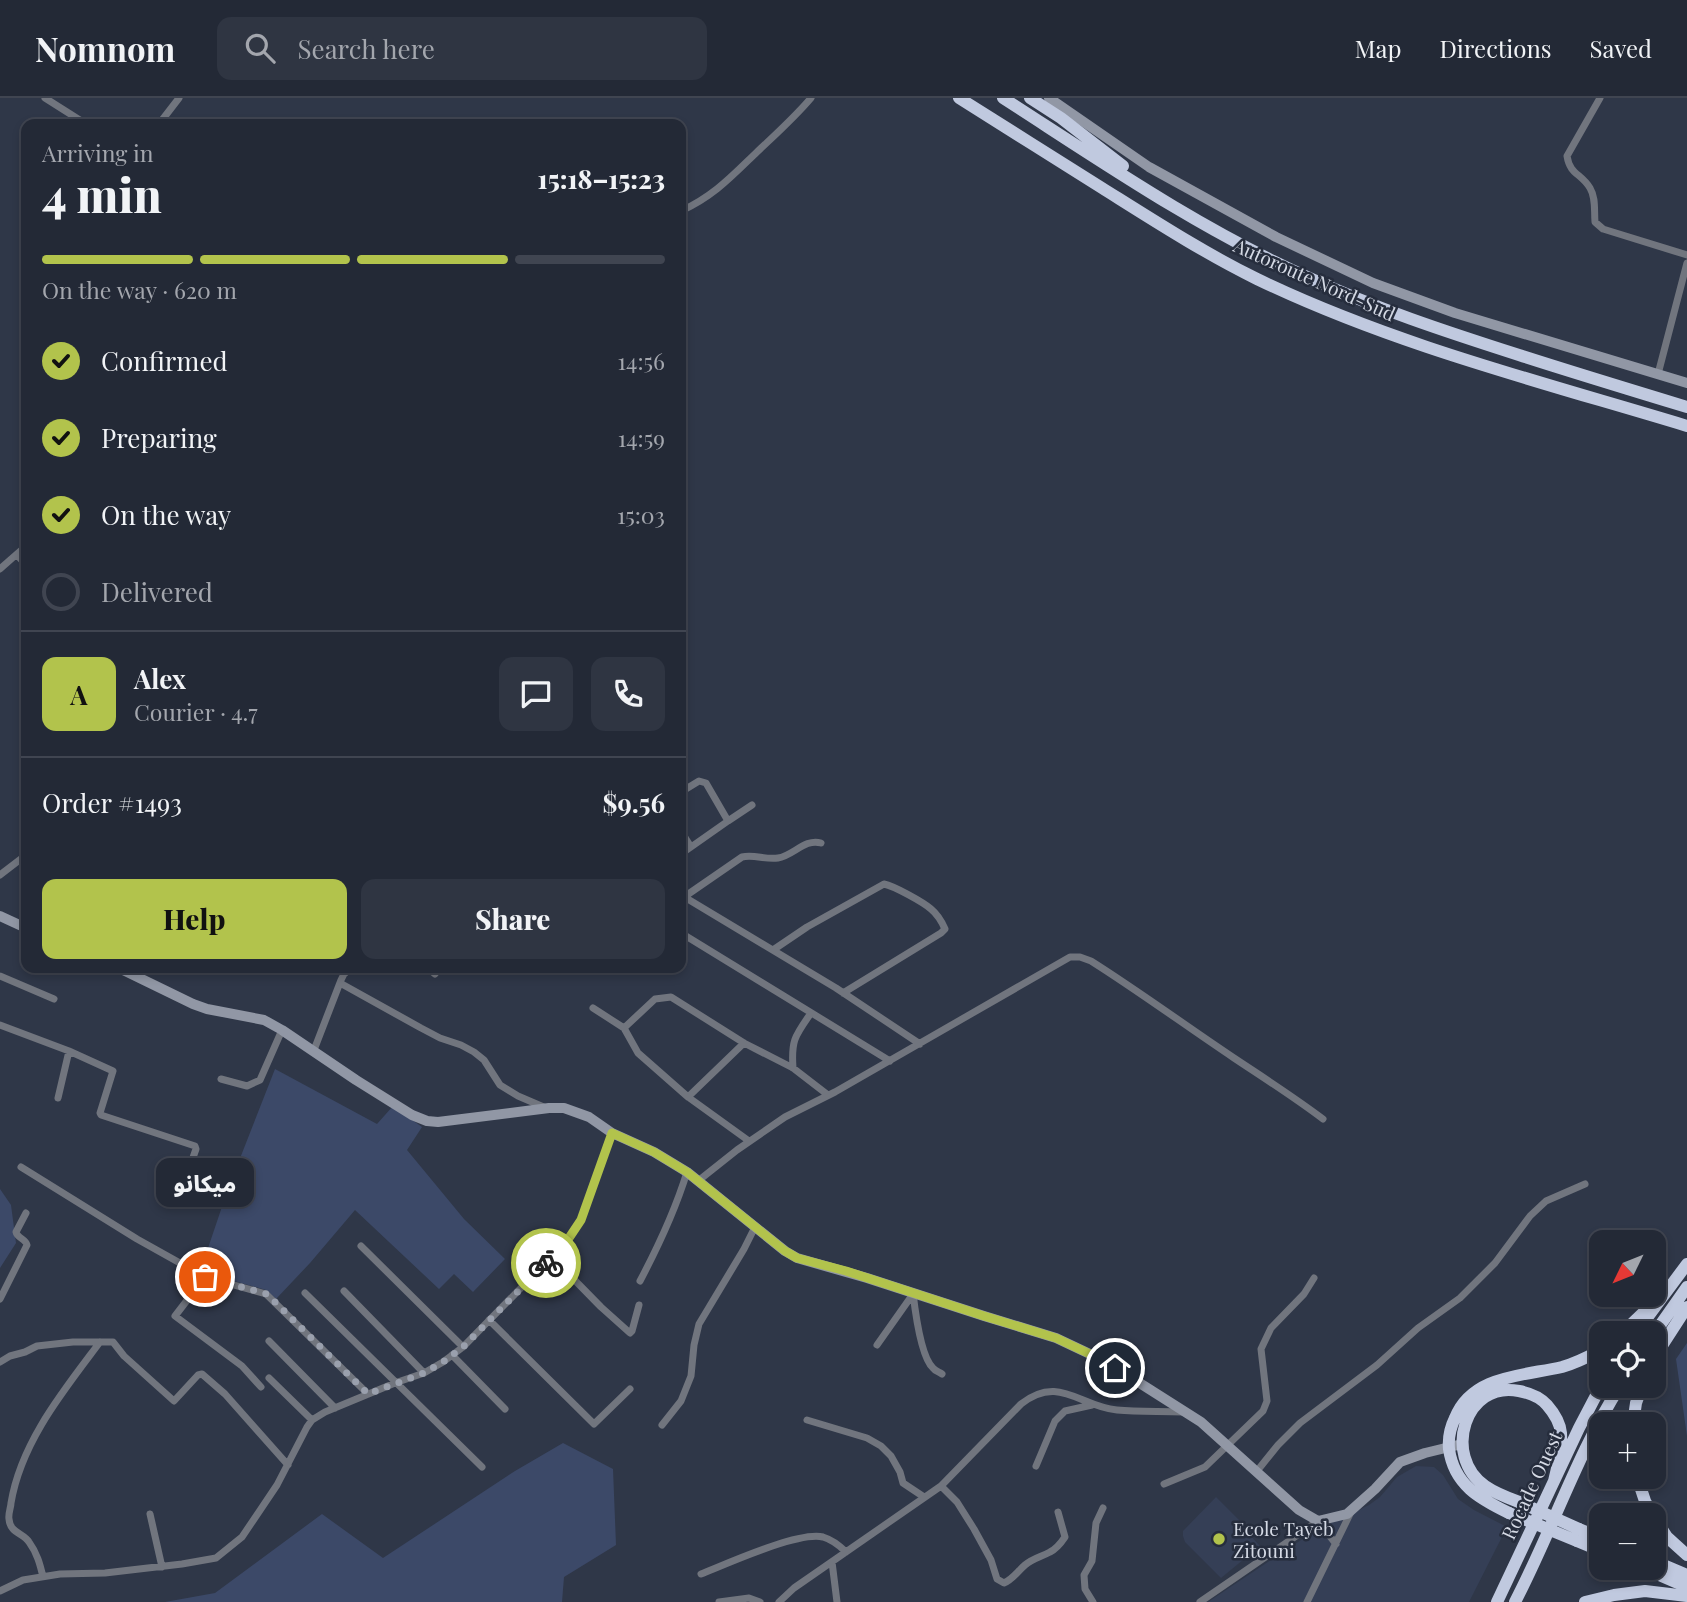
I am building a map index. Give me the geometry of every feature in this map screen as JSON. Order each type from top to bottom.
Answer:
[{"type":"highway","name":"Autoroute Nord-Sud","points":[[959,98],[1143,215],[1258,279],[1416,344],[1687,426]]},
{"type":"highway","name":"Autoroute Nord-Sud","points":[[1003,98],[1169,205],[1305,277],[1382,309],[1481,343],[1687,407]]},
{"type":"highway","points":[[1030,98],[1061,118],[1142,180],[1169,205]]},
{"type":"highway","points":[[1645,1321],[1687,1264]]},
{"type":"highway","points":[[1663,1321],[1687,1287]]},
{"type":"highway","points":[[1635,1321],[1668,1289]]},
{"type":"highway","points":[[1666,1339],[1687,1307]]},
{"type":"highway","points":[[1589,1357],[1561,1367],[1493,1381],[1473,1392],[1459,1408],[1450,1429],[1455,1446],[1454,1465],[1469,1490],[1509,1513],[1589,1536]]},
{"type":"highway","points":[[1455,1446],[1467,1418],[1477,1404],[1492,1394],[1511,1390],[1528,1393],[1542,1400],[1554,1412],[1561,1430],[1561,1450],[1554,1481]]},
{"type":"highway","name":"Rocade Ouest","points":[[1497,1602],[1595,1398]]},
{"type":"highway","points":[[1515,1602],[1612,1398]]},
{"type":"highway","points":[[1455,1446],[1471,1472],[1484,1485],[1589,1543]]},
{"type":"highway","points":[[1666,1536],[1687,1555]]},
{"type":"highway","points":[[1666,1566],[1687,1575]]},
{"type":"highway","points":[[1666,1578],[1687,1587]]},
{"type":"highway","points":[[1657,1580],[1672,1593]]},
{"type":"highway","points":[[1585,1602],[1645,1591],[1687,1596]]},
{"type":"street","points":[[45,98],[78,119]]},
{"type":"street","points":[[163,119],[178,98]]},
{"type":"street","points":[[686,208],[723,185],[811,98]]},
{"type":"street","points":[[1049,98],[1149,167],[1276,237],[1373,283],[1455,313],[1687,383]]},
{"type":"street","points":[[1600,98],[1567,156],[1568,166],[1588,186],[1594,197],[1595,222],[1603,229],[1687,256]]},
{"type":"street","points":[[1658,374],[1687,263]]},
{"type":"street","points":[[0,569],[21,551]]},
{"type":"street","points":[[17,555],[21,559]]},
{"type":"street","points":[[686,789],[699,781],[706,783],[728,821]]},
{"type":"street","points":[[686,851],[752,805]]},
{"type":"street","points":[[686,840],[691,848]]},
{"type":"street","points":[[686,893],[742,858],[778,858],[793,853],[808,843],[821,843]]},
{"type":"street","points":[[0,875],[21,859]]},
{"type":"street","points":[[774,950],[807,927],[884,884],[931,909],[943,924],[945,929],[942,933],[843,993]]},
{"type":"street","points":[[686,898],[774,950],[920,1044]]},
{"type":"street","points":[[0,916],[21,926]]},
{"type":"street","points":[[686,936],[890,1061]]},
{"type":"street","points":[[698,1181],[785,1117],[835,1092],[1070,957],[1091,961],[1124,982],[1324,1119]]},
{"type":"street","points":[[129,973],[192,1004],[264,1020],[395,1105],[427,1121],[438,1122],[547,1108],[564,1108],[589,1117],[612,1133],[654,1152],[687,1172],[797,1258],[1056,1338],[1103,1362],[1200,1422],[1299,1510],[1318,1521],[1336,1544]]},
{"type":"street","points":[[314,1050],[345,973]]},
{"type":"street","points":[[0,976],[54,999]]},
{"type":"street","points":[[340,983],[430,1033],[474,1052],[484,1060],[500,1085],[547,1108]]},
{"type":"street","points":[[624,1028],[655,999],[671,997],[744,1043],[793,1068],[828,1095]]},
{"type":"street","points":[[593,1008],[624,1028],[638,1053],[688,1097],[750,1141]]},
{"type":"street","points":[[793,1068],[794,1038],[811,1013]]},
{"type":"street","points":[[0,1025],[69,1051],[113,1072],[101,1115],[195,1146],[189,1169]]},
{"type":"street","points":[[221,1079],[247,1086],[260,1080],[282,1030]]},
{"type":"street","points":[[688,1097],[744,1043]]},
{"type":"street","points":[[58,1098],[69,1051]]},
{"type":"street","points":[[0,1591],[23,1580],[60,1574],[105,1573],[216,1558],[242,1537],[277,1485],[312,1420],[368,1394],[424,1373],[452,1355],[567,1241],[581,1220],[612,1133]]},
{"type":"street","points":[[21,1167],[137,1239],[205,1277],[267,1294],[368,1394]]},
{"type":"street","points":[[640,1281],[663,1238],[678,1203],[687,1172]]},
{"type":"street","points":[[1257,1471],[1300,1423],[1377,1364],[1418,1328],[1460,1298],[1495,1263],[1530,1216],[1546,1201],[1585,1184]]},
{"type":"street","points":[[0,1299],[27,1245],[16,1232],[26,1213]]},
{"type":"street","points":[[662,1425],[681,1401],[691,1376],[699,1324],[755,1227]]},
{"type":"street","points":[[361,1245],[463,1347]]},
{"type":"street","points":[[552,1257],[630,1333],[639,1305]]},
{"type":"street","points":[[205,1277],[174,1316],[242,1366],[261,1387]]},
{"type":"street","points":[[1164,1484],[1205,1467],[1263,1411],[1267,1401],[1261,1349],[1271,1328],[1304,1294],[1314,1278]]},
{"type":"street","points":[[344,1292],[424,1373]]},
{"type":"street","points":[[305,1293],[482,1467]]},
{"type":"street","points":[[877,1345],[913,1293]]},
{"type":"street","points":[[913,1293],[925,1353],[932,1368],[942,1374]]},
{"type":"street","points":[[489,1320],[594,1424],[630,1389]]},
{"type":"street","points":[[269,1341],[335,1408]]},
{"type":"street","points":[[0,1362],[37,1346],[73,1342],[113,1342],[124,1356],[174,1401],[202,1374],[225,1394],[288,1465]]},
{"type":"street","points":[[43,1577],[38,1557],[27,1539],[15,1532],[9,1519],[14,1489],[26,1455],[47,1418],[100,1342]]},
{"type":"street","points":[[452,1355],[505,1409]]},
{"type":"street","points":[[269,1378],[312,1420]]},
{"type":"street","points":[[779,1602],[794,1588],[941,1486],[1029,1397],[1052,1391],[1067,1393],[1092,1405],[1116,1410],[1184,1412]]},
{"type":"street","points":[[1036,1466],[1055,1421],[1065,1411],[1092,1405]]},
{"type":"street","points":[[807,1420],[867,1438],[881,1446],[891,1456],[903,1483],[924,1497]]},
{"type":"street","points":[[1200,1602],[1318,1521],[1347,1514],[1400,1462],[1455,1446]]},
{"type":"street","points":[[1425,1453],[1438,1454],[1454,1465]]},
{"type":"street","points":[[941,1486],[957,1502],[991,1560],[996,1579],[1004,1583],[1035,1558],[1060,1544],[1065,1537],[1058,1512]]},
{"type":"street","points":[[1093,1602],[1085,1589],[1084,1575],[1092,1562],[1096,1523],[1103,1508]]},
{"type":"street","points":[[1307,1602],[1353,1508]]},
{"type":"street","points":[[150,1514],[162,1567]]},
{"type":"street","points":[[701,1574],[775,1545],[813,1536],[836,1542],[846,1552]]},
{"type":"street","points":[[832,1562],[837,1602]]},
{"type":"street","points":[[719,1602],[749,1598],[761,1602]]},
{"type":"shaded area","points":[[275,1069],[377,1124],[393,1106],[422,1127],[407,1150],[464,1219],[505,1259],[473,1292],[454,1274],[439,1289],[355,1210],[276,1299],[266,1290],[213,1275],[207,1251]]},
{"type":"shaded area","points":[[0,1189],[11,1205],[16,1243],[0,1268]]},
{"type":"shaded area","points":[[1687,1343],[1687,1436],[1676,1359]]},
{"type":"shaded area","points":[[563,1443],[613,1469],[616,1545],[564,1577],[562,1602],[165,1602],[215,1593],[322,1514],[383,1558],[515,1471]]},
{"type":"shaded area","points":[[1416,1466],[1434,1467],[1443,1475],[1458,1499],[1507,1527],[1469,1602],[1208,1602],[1313,1532],[1369,1505],[1380,1497],[1397,1477]]},
{"type":"shaded area","name":"Ecole Tayeb Zitouni","points":[[1216,1497],[1249,1530],[1247,1532],[1260,1546],[1221,1578],[1185,1542],[1183,1536],[1183,1531]]},
{"type":"way so far","points":[[205,1277],[267,1294],[368,1394],[424,1373],[443,1362],[463,1347],[546,1263]]},
{"type":"place","name":"ميكانو","points":[[205,1277]]},
{"type":"place","name":"Ecole Tayeb Zitouni","points":[[1219,1539]]},
{"type":"route","points":[[546,1263],[567,1241],[581,1220],[612,1133],[654,1152],[687,1172],[797,1258],[1056,1338],[1115,1368]]}]
